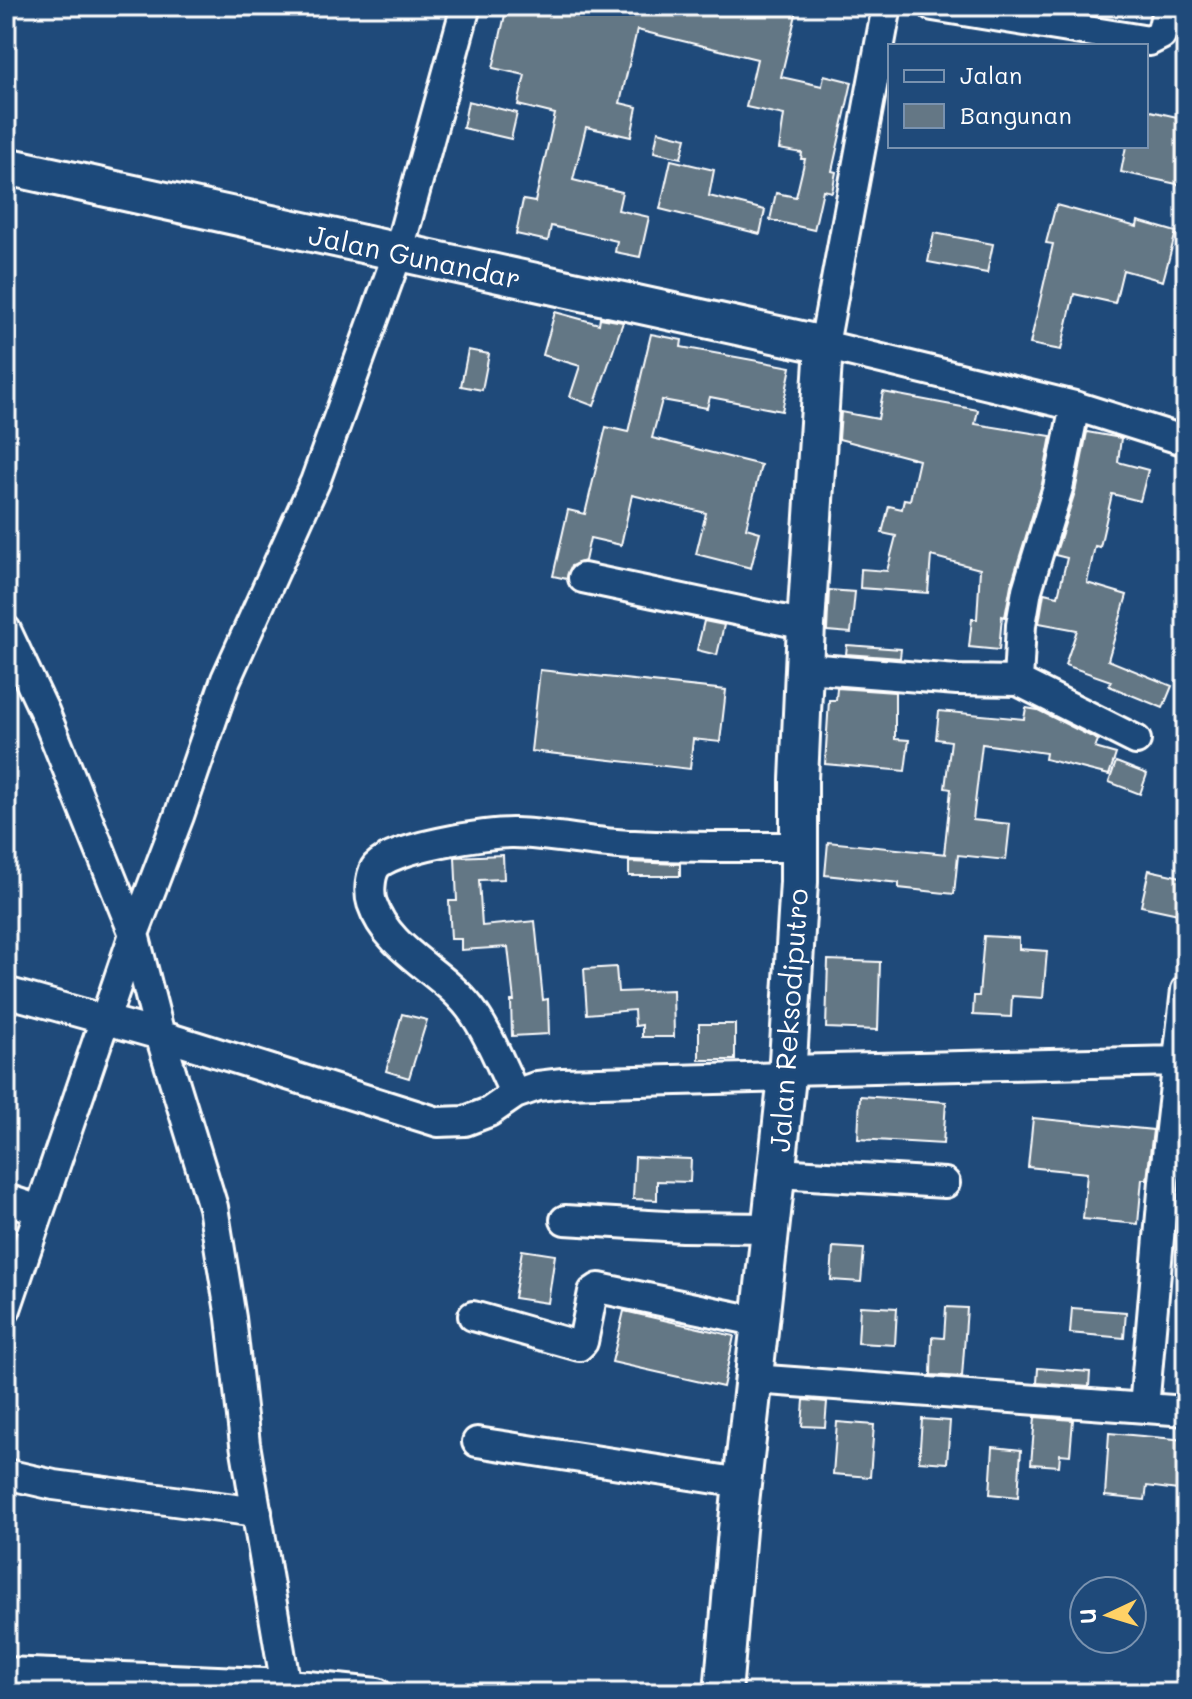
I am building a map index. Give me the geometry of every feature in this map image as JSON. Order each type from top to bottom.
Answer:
[{"type":"main road","name":"Jalan Gunandar","points":[[6,166],[824,345]]},
{"type":"main road","name":"Jalan Reksodiputro","points":[[723,1693],[742,1483],[787,1074],[796,953],[806,625],[824,345]]},
{"type":"street","points":[[6,1309],[134,934],[226,679],[315,482],[398,253],[466,6]]},
{"type":"street","points":[[887,6],[824,345],[1075,406],[1186,441]]},
{"type":"street","points":[[933,6],[1149,41],[1161,35],[1168,6]]},
{"type":"street","points":[[1018,681],[1021,625],[1027,590],[1058,488],[1075,406]]},
{"type":"street","points":[[583,578],[806,625]]},
{"type":"street","points":[[6,630],[45,713],[134,934],[160,1035],[213,1207],[245,1444],[287,1689]]},
{"type":"street","points":[[806,668],[957,680],[1018,681],[1136,740]]},
{"type":"street","points":[[515,1094],[470,1007],[385,930],[372,902],[370,889],[375,867],[387,857],[455,839],[511,833],[632,845],[798,847]]},
{"type":"street","points":[[1144,1408],[1164,1181],[1186,990]]},
{"type":"street","points":[[6,992],[160,1035],[438,1122],[465,1121],[489,1112],[515,1094],[538,1086],[563,1083],[1177,1061]]},
{"type":"street","points":[[777,1173],[945,1183]]},
{"type":"street","points":[[6,1199],[39,1210]]},
{"type":"street","points":[[565,1220],[682,1227],[772,1228]]},
{"type":"street","points":[[473,1316],[579,1346],[583,1342],[593,1292],[599,1288],[761,1322]]},
{"type":"street","points":[[753,1379],[1186,1411]]},
{"type":"street","points":[[477,1442],[742,1483]]},
{"type":"street","points":[[6,1474],[54,1485],[257,1512]]},
{"type":"street","points":[[19,1679],[377,1693]]},
{"type":"building","points":[[507,6],[798,6],[781,77],[822,86],[824,75],[852,82],[832,171],[836,172],[832,192],[823,190],[814,230],[770,220],[776,193],[796,197],[805,159],[801,159],[802,153],[779,149],[784,115],[746,107],[757,59],[637,30],[620,103],[637,107],[631,137],[586,127],[573,180],[622,192],[618,210],[649,217],[640,257],[615,252],[617,241],[551,226],[548,241],[516,234],[523,200],[535,202],[555,114],[518,105],[525,75],[493,68]]},
{"type":"building","points":[[468,101],[517,113],[511,139],[463,128]]},
{"type":"building","points":[[1148,110],[1186,119],[1186,186],[1121,172],[1126,148],[1148,148]]},
{"type":"building","points":[[658,131],[686,138],[681,158],[654,152]]},
{"type":"building","points":[[671,160],[714,170],[709,196],[765,210],[760,234],[660,209]]},
{"type":"building","points":[[1056,205],[1137,227],[1138,221],[1176,232],[1163,281],[1123,270],[1115,303],[1074,294],[1061,350],[1030,344],[1053,244],[1046,243]]},
{"type":"building","points":[[934,233],[993,244],[987,273],[928,262]]},
{"type":"building","points":[[555,312],[599,324],[600,318],[623,322],[594,406],[570,397],[580,366],[543,355]]},
{"type":"building","points":[[651,334],[682,340],[681,347],[791,367],[782,411],[710,397],[707,408],[662,400],[652,438],[761,465],[746,528],[760,532],[751,568],[696,554],[706,513],[632,495],[621,545],[590,538],[585,561],[571,566],[567,579],[553,576],[568,510],[585,514],[606,427],[628,432]]},
{"type":"building","points":[[468,350],[489,354],[482,390],[461,386]]},
{"type":"building","points":[[883,392],[978,410],[975,424],[1051,436],[1042,484],[1011,585],[1005,617],[1002,616],[999,650],[969,647],[972,619],[977,619],[980,569],[931,556],[928,593],[860,588],[861,569],[887,571],[896,536],[882,533],[889,506],[902,509],[904,499],[910,500],[919,460],[839,439],[841,412],[878,419]]},
{"type":"building","points":[[1087,432],[1121,438],[1118,462],[1148,470],[1140,501],[1112,494],[1100,547],[1095,546],[1087,583],[1127,595],[1108,660],[1172,686],[1163,708],[1109,686],[1111,681],[1065,665],[1077,630],[1039,623],[1044,593],[1058,596],[1067,558],[1055,555],[1075,492]]},
{"type":"building","points":[[829,590],[855,592],[851,633],[827,631]]},
{"type":"building","points":[[704,621],[724,625],[717,655],[697,650]]},
{"type":"building","points":[[847,645],[901,649],[900,658],[846,654]]},
{"type":"building","points":[[540,670],[726,690],[720,742],[693,739],[690,769],[531,751]]},
{"type":"building","points":[[837,688],[895,692],[895,739],[909,740],[905,771],[825,764],[829,700],[836,700]]},
{"type":"building","points":[[1026,708],[1038,710],[1098,740],[1095,748],[1116,754],[1109,775],[1045,759],[1046,753],[982,744],[973,820],[1010,824],[1006,860],[958,855],[954,894],[899,888],[899,883],[825,875],[828,842],[944,854],[951,789],[945,788],[951,741],[936,739],[939,711],[1024,719]]},
{"type":"building","points":[[1116,762],[1147,774],[1140,794],[1109,782]]},
{"type":"building","points":[[503,855],[504,879],[479,880],[482,926],[535,921],[543,1000],[548,999],[549,1034],[512,1036],[511,1001],[514,1001],[508,947],[461,950],[461,939],[451,939],[449,901],[457,901],[455,857]]},
{"type":"building","points":[[629,862],[680,864],[680,876],[629,876]]},
{"type":"building","points":[[1149,870],[1186,878],[1183,915],[1141,906]]},
{"type":"building","points":[[984,936],[1019,938],[1019,949],[1047,951],[1043,998],[1012,996],[1011,1017],[973,1015],[974,996],[979,996]]},
{"type":"building","points":[[828,960],[880,962],[878,1030],[826,1028]]},
{"type":"building","points":[[616,967],[618,992],[673,990],[674,1037],[642,1037],[642,1025],[635,1026],[634,1010],[587,1014],[584,969]]},
{"type":"building","points":[[402,1014],[427,1020],[409,1078],[386,1071]]},
{"type":"building","points":[[699,1024],[735,1024],[735,1060],[699,1060]]},
{"type":"building","points":[[860,1096],[946,1102],[943,1144],[858,1139]]},
{"type":"building","points":[[1033,1118],[1153,1130],[1147,1179],[1142,1179],[1138,1224],[1083,1219],[1087,1173],[1028,1167]]},
{"type":"building","points":[[635,1157],[691,1159],[690,1182],[657,1181],[657,1200],[633,1199]]},
{"type":"building","points":[[833,1247],[864,1249],[861,1282],[831,1280]]},
{"type":"building","points":[[522,1250],[555,1255],[548,1303],[514,1298]]},
{"type":"building","points":[[860,1306],[897,1308],[895,1345],[858,1343]]},
{"type":"building","points":[[946,1307],[967,1308],[962,1377],[931,1375],[932,1337],[944,1338]]},
{"type":"building","points":[[1072,1308],[1126,1312],[1124,1338],[1070,1333]]},
{"type":"building","points":[[624,1311],[734,1336],[723,1387],[612,1362]]},
{"type":"building","points":[[1038,1368],[1090,1372],[1089,1387],[1037,1383]]},
{"type":"building","points":[[804,1400],[827,1402],[825,1427],[802,1426]]},
{"type":"building","points":[[1035,1417],[1073,1420],[1070,1455],[1060,1454],[1059,1466],[1031,1464]]},
{"type":"building","points":[[922,1419],[950,1421],[947,1463],[919,1461]]},
{"type":"building","points":[[837,1422],[874,1425],[870,1477],[833,1474]]},
{"type":"building","points":[[1109,1433],[1186,1440],[1186,1491],[1147,1486],[1145,1500],[1105,1496]]},
{"type":"building","points":[[993,1447],[1021,1450],[1018,1497],[990,1494]]}]
